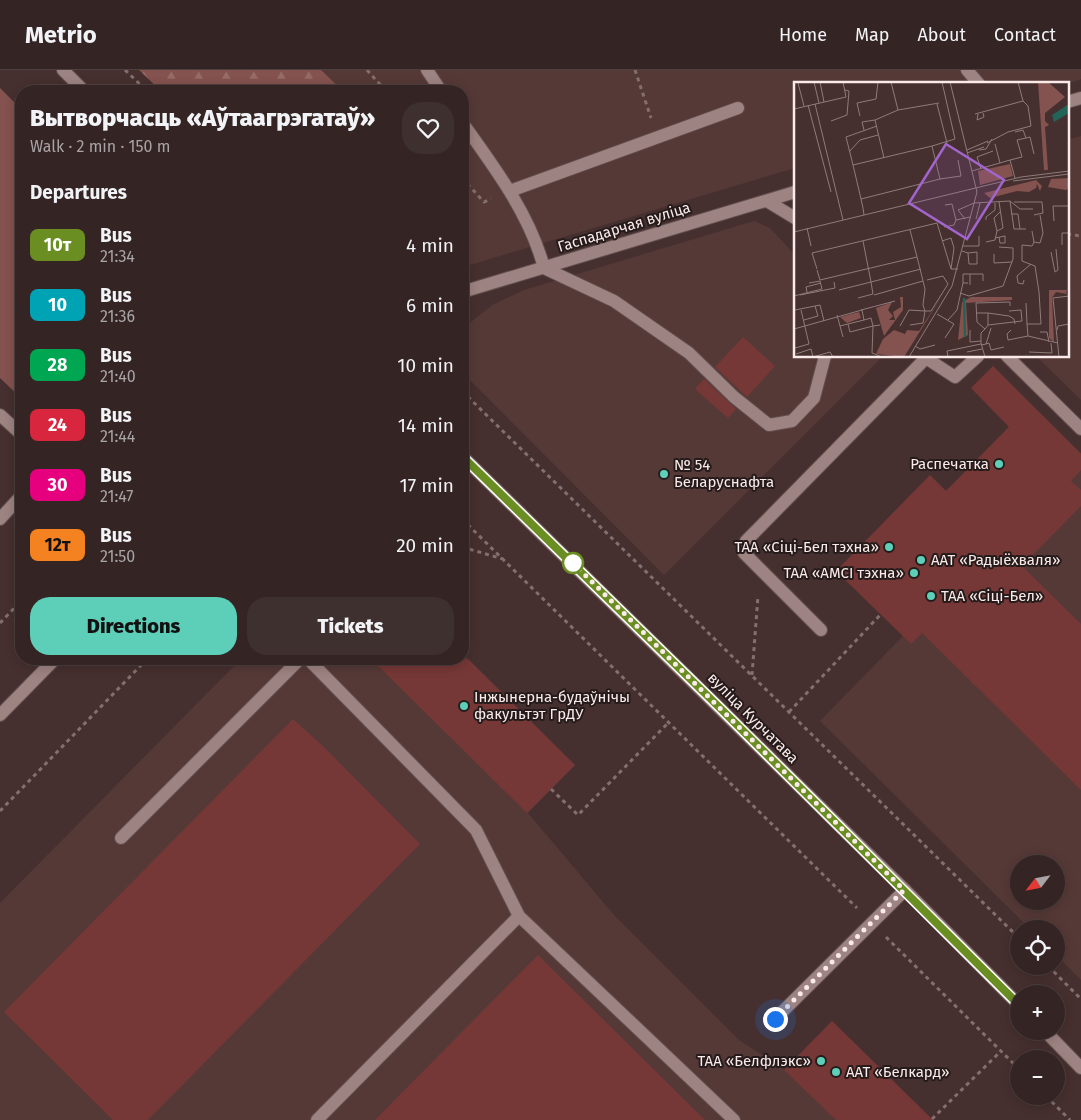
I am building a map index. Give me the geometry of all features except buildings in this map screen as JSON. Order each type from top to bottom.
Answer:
[{"type":"main road","points":[[62,70],[78,85]]},
{"type":"main road","points":[[426,70],[437,85]]},
{"type":"main road","points":[[967,70],[977,82]]},
{"type":"main road","points":[[1068,102],[1081,98]]},
{"type":"main road","points":[[510,191],[738,108]]},
{"type":"main road","points":[[469,132],[510,191],[540,252],[544,268],[614,301],[689,353],[769,426],[792,421],[814,398],[824,358]]},
{"type":"main road","name":"Гаспадарчая вуліца","points":[[469,290],[794,192]]},
{"type":"main road","points":[[767,201],[794,217]]},
{"type":"main road","points":[[821,630],[744,552],[746,541],[924,358]]},
{"type":"main road","points":[[926,358],[955,377],[976,358]]},
{"type":"main road","points":[[1009,358],[1081,429]]},
{"type":"main road","points":[[0,415],[15,429]]},
{"type":"main road","name":"вуліца Курчатава","points":[[469,463],[1010,996]]},
{"type":"main road","points":[[0,519],[15,503]]},
{"type":"main road","points":[[0,715],[49,665]]},
{"type":"main road","points":[[121,838],[294,665]]},
{"type":"main road","points":[[314,665],[476,830],[519,916],[734,1120]]},
{"type":"main road","points":[[775,1019],[904,890]]},
{"type":"main road","points":[[317,1120],[519,916]]},
{"type":"main road","points":[[1054,1040],[1081,1068]]},
{"type":"path","points":[[125,70],[141,85]]},
{"type":"path","points":[[367,70],[381,85]]},
{"type":"path","points":[[635,70],[657,137]]},
{"type":"path","points":[[1068,234],[1081,236]]},
{"type":"path","points":[[469,397],[1010,929]]},
{"type":"path","points":[[469,526],[1010,1060]]},
{"type":"path","points":[[469,549],[504,559]]},
{"type":"path","points":[[752,675],[760,569]]},
{"type":"path","points":[[0,623],[15,608]]},
{"type":"path","points":[[789,712],[881,614]]},
{"type":"path","points":[[0,811],[141,665]]},
{"type":"path","points":[[551,789],[578,815],[669,722]]},
{"type":"path","points":[[1057,975],[1081,999]]},
{"type":"path","points":[[932,1118],[1001,1051]]},
{"type":"path","points":[[1055,1105],[1070,1120]]},
{"type":"shaded area","points":[[311,70],[1081,70],[1081,79],[1068,83],[794,82],[794,168],[469,265],[469,85],[322,85]]},
{"type":"shaded area","points":[[1081,136],[1081,400],[1038,358],[1068,358],[1068,140]]},
{"type":"shaded area","name":"№ 54 Беларуснафта","points":[[754,221],[770,228],[794,254],[794,358],[881,358],[664,575],[469,379],[469,323],[494,304],[524,290]]},
{"type":"shaded area","points":[[1031,404],[1081,453],[1081,980],[1065,964],[1065,920],[1021,920],[1011,910],[1065,910],[1065,855],[1010,855],[1010,909],[820,721],[903,636],[946,491]]},
{"type":"shaded area","points":[[469,660],[575,765],[528,813],[614,915],[739,1040],[785,1070],[832,1021],[933,1120],[0,1120],[0,903],[235,665],[469,665]]},
{"type":"green space","points":[[139,70],[321,70],[337,85],[155,85]]},
{"type":"green space","points":[[0,88],[15,103],[15,392],[0,378]]},
{"type":"bus line","name":"10т","points":[[469,463],[721,709],[1010,996]]},
{"type":"place","name":"Распечатка","points":[[999,464]]},
{"type":"place","name":"№ 54 Беларуснафта","points":[[664,474]]},
{"type":"place","name":"ТАА «Сіці-Бел тэхна»","points":[[889,547]]},
{"type":"place","name":"ААТ «Радыёхваля»","points":[[921,560]]},
{"type":"place","name":"ТАА «АМСІ тэхна»","points":[[914,573]]},
{"type":"place","name":"ТАА «Сіці-Бел»","points":[[931,596]]},
{"type":"place","name":"Інжынерна-будаўнічы факультэт ГрДУ","points":[[464,706]]},
{"type":"place","name":"ТАА «Белфлэкс»","points":[[821,1061]]},
{"type":"place","name":"ААТ «Белкард»","points":[[836,1072]]},
{"type":"route","points":[[573,563],[904,890],[775,1019]]}]
